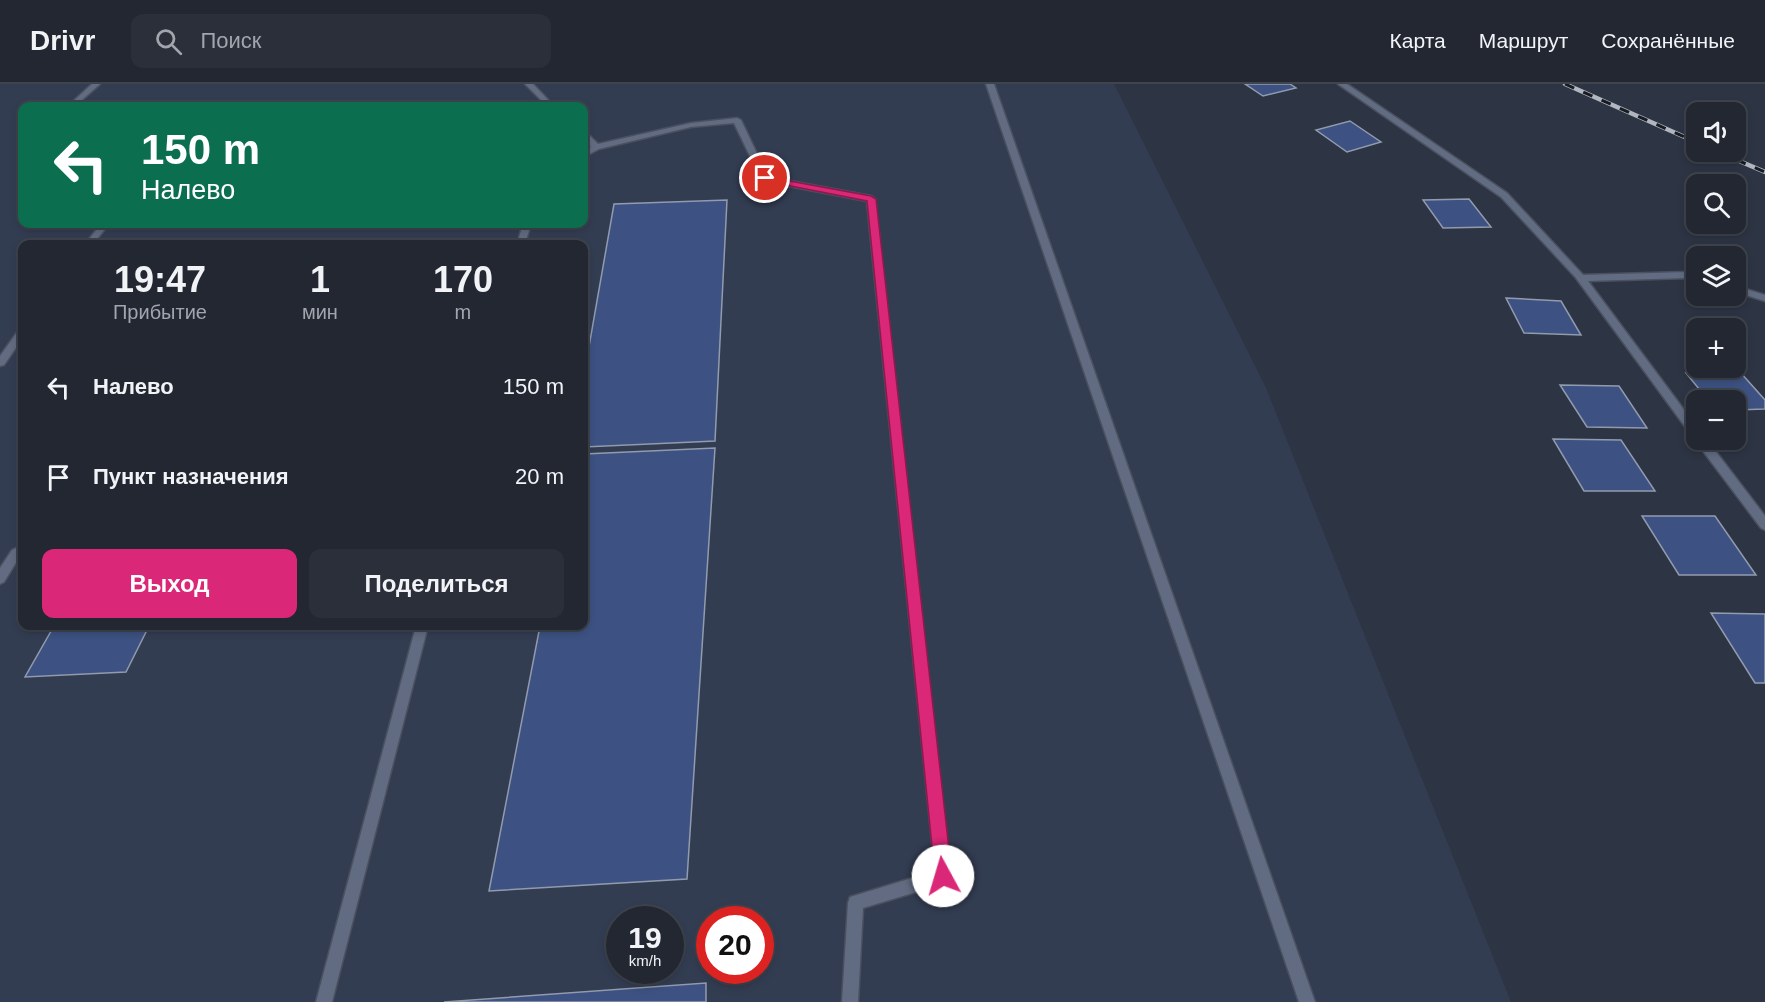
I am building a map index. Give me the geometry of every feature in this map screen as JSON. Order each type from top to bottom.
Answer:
[{"type":"street","points":[[76,102],[96,84]]},
{"type":"street","points":[[529,84],[547,102]]},
{"type":"street","points":[[990,84],[1307,1002]]},
{"type":"street","points":[[1342,84],[1503,195],[1581,278],[1686,420]]},
{"type":"street","points":[[588,152],[596,147],[691,125],[737,120],[765,178],[871,199],[943,876],[856,903],[850,1002]]},
{"type":"street","points":[[588,139],[596,147]]},
{"type":"street","points":[[92,240],[102,228]]},
{"type":"street","points":[[1581,278],[1686,275]]},
{"type":"street","points":[[1746,292],[1765,298]]},
{"type":"street","points":[[0,363],[18,338]]},
{"type":"street","points":[[1709,450],[1765,525]]},
{"type":"street","points":[[0,579],[16,554]]},
{"type":"street","points":[[324,1002],[421,630]]},
{"type":"shaded area","points":[[0,84],[1114,84],[1266,388],[1511,1002],[0,1002]]},
{"type":"building","points":[[1245,84],[1290,84],[1296,88],[1263,96]]},
{"type":"building","points":[[1350,121],[1381,142],[1347,152],[1316,130]]},
{"type":"building","points":[[1469,199],[1491,227],[1443,228],[1423,200]]},
{"type":"building","points":[[727,200],[715,441],[588,447],[588,352],[614,204]]},
{"type":"building","points":[[1506,298],[1561,301],[1581,335],[1524,333]]},
{"type":"building","points":[[1690,378],[1745,378],[1765,400],[1765,409],[1746,410],[1746,390],[1700,390]]},
{"type":"building","points":[[1560,385],[1619,386],[1647,428],[1587,427]]},
{"type":"building","points":[[1553,439],[1621,440],[1655,491],[1584,491]]},
{"type":"building","points":[[715,448],[687,879],[489,891],[539,630],[588,630],[588,454]]},
{"type":"building","points":[[1642,516],[1715,516],[1756,575],[1679,575]]},
{"type":"building","points":[[1711,613],[1765,614],[1765,683],[1755,683]]},
{"type":"building","points":[[52,630],[147,630],[126,672],[25,677]]},
{"type":"building","points":[[696,984],[706,984],[706,1002],[444,1002]]},
{"type":"railway","points":[[1565,84],[1686,138]]},
{"type":"railway","points":[[1742,162],[1765,172]]},
{"type":"route","points":[[765,178],[871,199],[943,876]]}]
